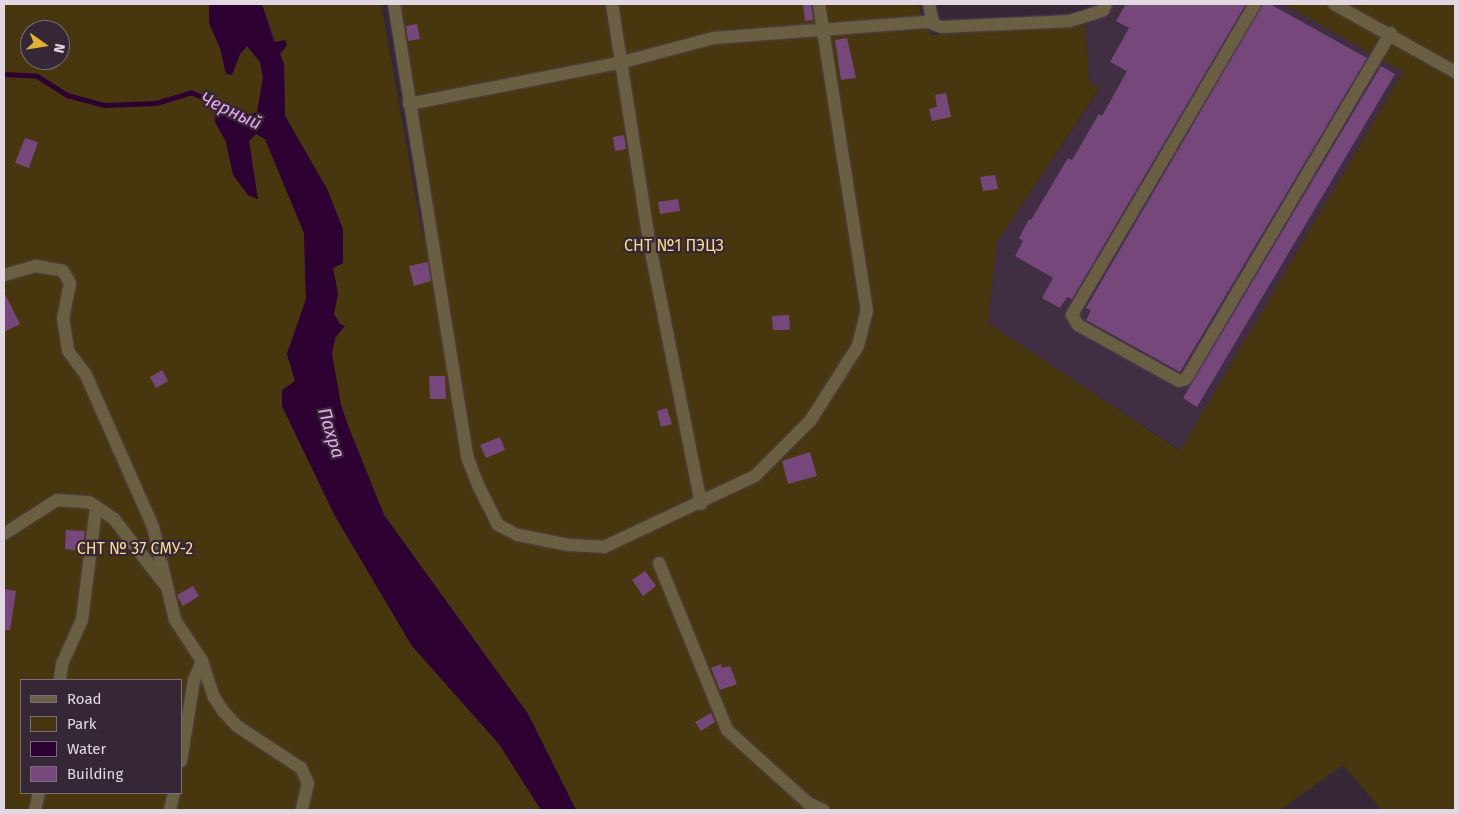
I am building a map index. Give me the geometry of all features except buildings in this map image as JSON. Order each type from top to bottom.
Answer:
[{"type":"street","points":[[394,4],[468,458],[498,525],[518,535],[544,541],[604,547],[747,482],[810,421],[858,346],[867,311],[819,4]]},
{"type":"street","points":[[612,4],[623,62],[649,241],[701,504]]},
{"type":"street","points":[[929,4],[933,23]]},
{"type":"street","points":[[409,104],[623,62],[713,38],[933,23],[941,27],[1070,21],[1103,10],[1106,4]]},
{"type":"street","points":[[1255,4],[1072,315],[1078,325],[1179,381],[1186,379],[1390,33]]},
{"type":"street","points":[[1334,4],[1390,33],[1455,72]]},
{"type":"street","points":[[4,275],[36,266],[63,271],[70,283],[63,318],[68,350],[86,376],[153,527],[175,620],[202,662],[214,698],[237,726],[301,768],[308,783],[302,810]]},
{"type":"street","points":[[4,534],[57,500],[89,502],[114,519],[166,586]]},
{"type":"street","points":[[60,679],[62,664],[82,620],[96,507]]},
{"type":"street","points":[[660,563],[726,730],[808,802],[823,810]]},
{"type":"street","points":[[182,755],[194,680],[202,662]]},
{"type":"street","points":[[35,810],[39,794]]},
{"type":"street","points":[[170,810],[174,794]]},
{"type":"shaded area","points":[[1108,4],[1285,4],[1403,71],[1181,451],[988,324],[997,242],[1100,89],[1089,82],[1085,24],[1105,12]]},
{"type":"green space","name":"СНТ № 37 СМУ-2","points":[[4,4],[209,4],[209,23],[220,48],[226,74],[233,73],[240,54],[247,46],[260,62],[263,78],[257,112],[249,115],[232,106],[215,122],[226,142],[233,174],[248,195],[257,199],[249,140],[256,134],[265,139],[304,233],[306,299],[287,353],[295,381],[282,406],[335,516],[412,646],[499,744],[541,810],[4,810]]},
{"type":"green space","name":"СНТ №1 ПЭЦЗ","points":[[262,4],[381,4],[423,237],[435,231],[399,4],[919,4],[922,22],[932,35],[1085,24],[1089,82],[1100,88],[997,242],[988,323],[1180,451],[1403,72],[1285,4],[1455,4],[1455,810],[1382,810],[1343,765],[1280,810],[576,810],[528,714],[384,515],[349,428],[341,405],[332,354],[335,338],[345,326],[340,324],[334,314],[337,287],[333,268],[343,263],[343,229],[327,189],[285,116],[284,64]]},
{"type":"water","name":"Пахра","points":[[209,4],[262,4],[274,42],[285,40],[287,45],[280,54],[284,64],[285,116],[327,189],[343,229],[343,263],[333,268],[338,294],[334,314],[340,324],[345,326],[335,338],[332,354],[341,405],[349,428],[384,515],[528,714],[576,810],[541,810],[499,744],[412,646],[335,516],[282,406],[282,390],[295,381],[287,354],[306,299],[304,233],[265,139],[256,134],[249,141],[258,199],[248,195],[233,175],[226,142],[215,122],[215,110],[222,102],[239,112],[249,115],[257,112],[263,78],[260,62],[247,46],[240,54],[232,75],[226,74],[220,48],[209,23]]},
{"type":"waterway","name":"Черный","points":[[4,74],[37,76],[67,95],[104,105],[156,103],[191,92],[223,106]]}]
